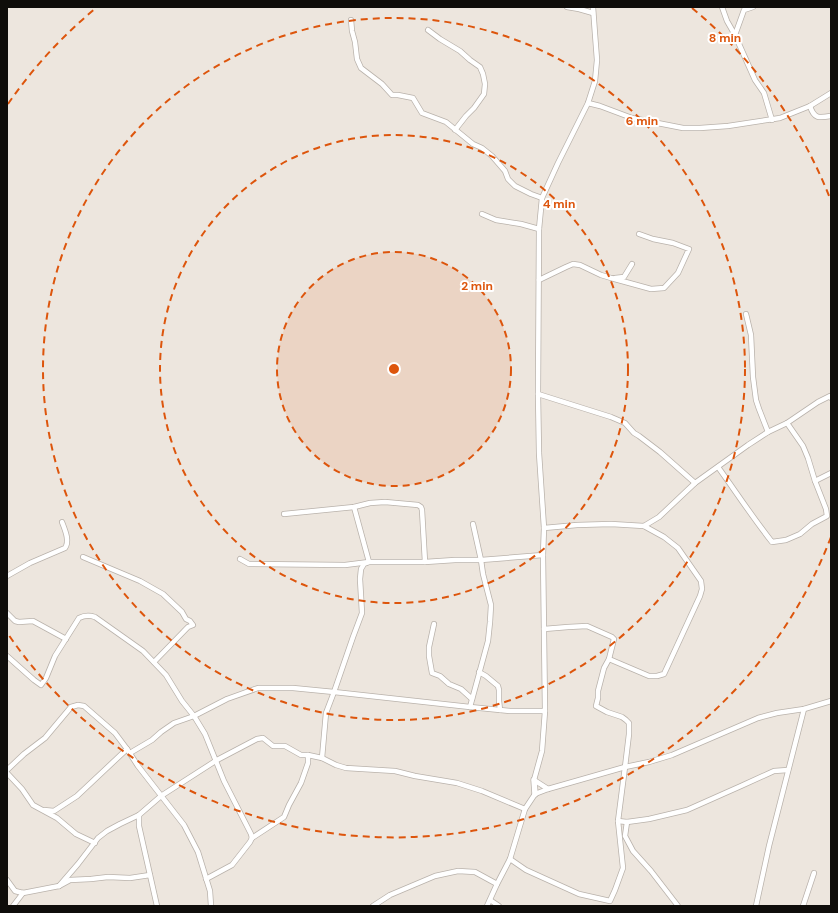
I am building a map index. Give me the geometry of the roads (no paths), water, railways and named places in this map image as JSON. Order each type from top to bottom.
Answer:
[{"type":"street","points":[[568,7],[593,13]]},
{"type":"street","points":[[535,794],[534,780],[542,751],[545,711],[544,528],[539,453],[538,394],[539,229],[542,198],[588,103],[594,81],[597,60],[596,34],[592,7]]},
{"type":"street","points":[[722,7],[727,21],[764,93],[772,120]]},
{"type":"street","points":[[735,35],[744,10],[753,7]]},
{"type":"street","points":[[351,20],[357,59],[361,68],[382,84],[392,95],[413,98],[422,113],[446,122],[473,144],[482,148],[492,156],[505,171],[508,179],[515,186],[542,198]]},
{"type":"street","points":[[428,30],[460,51],[480,67],[483,74],[485,84],[484,94],[455,130]]},
{"type":"street","points":[[588,103],[632,118],[683,128],[700,128],[728,126],[780,118],[810,106],[831,93]]},
{"type":"street","points":[[810,106],[815,116],[821,118],[831,116]]},
{"type":"street","points":[[482,214],[496,220],[521,224],[539,229]]},
{"type":"street","points":[[539,280],[573,264],[580,265],[601,275],[651,289],[664,288],[678,273],[689,249],[639,234]]},
{"type":"street","points":[[611,278],[624,277],[632,264]]},
{"type":"street","points":[[746,314],[751,335],[753,377],[756,400],[768,432]]},
{"type":"street","points":[[538,394],[625,422],[634,433],[660,452],[695,483]]},
{"type":"street","points":[[644,526],[659,516],[695,483],[768,432],[787,423],[818,402],[830,396]]},
{"type":"street","points":[[718,467],[772,542],[786,540],[800,534],[812,524],[827,516],[826,509],[803,446],[787,423]]},
{"type":"street","points":[[815,481],[831,473]]},
{"type":"street","points":[[284,514],[354,507],[370,503],[385,502],[418,505],[422,510],[425,562]]},
{"type":"street","points":[[354,507],[368,562]]},
{"type":"street","points":[[7,576],[30,563],[65,548],[68,541],[62,522]]},
{"type":"street","points":[[470,707],[488,640],[491,605],[473,524]]},
{"type":"street","points":[[544,528],[611,524],[644,526],[664,537],[678,548],[701,581],[702,589],[700,596],[664,674],[649,676],[609,659]]},
{"type":"street","points":[[240,559],[248,564],[345,565],[368,562],[481,560],[543,555]]},
{"type":"street","points":[[83,557],[140,581],[163,594],[193,624],[188,627],[154,662]]},
{"type":"street","points":[[322,758],[326,712],[362,613],[360,579],[361,569],[364,564],[368,562]]},
{"type":"street","points":[[7,613],[15,621],[33,621],[66,638]]},
{"type":"street","points":[[7,656],[41,685],[46,678],[55,656],[66,638],[79,618],[85,615],[95,617],[143,651],[166,675],[205,734],[224,781],[252,838]]},
{"type":"street","points":[[434,624],[429,647],[432,673],[440,676],[449,684],[461,689],[472,699]]},
{"type":"street","points":[[510,859],[526,870],[579,894],[610,901],[623,868],[618,821],[629,734],[629,723],[622,717],[606,712],[596,706],[604,668],[609,659],[614,639],[587,626],[568,626],[544,629]]},
{"type":"street","points":[[482,663],[486,676]]},
{"type":"street","points":[[479,672],[498,686],[500,710]]},
{"type":"street","points":[[40,809],[54,811],[76,796],[114,760],[128,751],[152,740],[174,724],[194,716],[227,699],[258,688],[293,688],[510,711],[545,711]]},
{"type":"street","points":[[488,906],[510,859],[525,809],[535,794],[625,767],[672,755],[758,718],[777,713],[804,709],[831,701]]},
{"type":"street","points":[[7,770],[24,754],[45,738],[71,707],[78,705],[84,706],[115,733],[184,826],[198,852],[210,891],[211,906]]},
{"type":"street","points":[[756,906],[769,846],[804,709]]},
{"type":"street","points":[[59,886],[94,843],[107,831],[139,815],[161,796],[215,761],[250,742],[263,738],[273,746],[285,746],[301,755],[322,758],[346,768],[395,771],[414,776],[457,783],[482,791],[525,809]]},
{"type":"street","points":[[206,879],[232,865],[252,838],[284,817],[288,805],[301,783],[308,763],[308,755]]},
{"type":"street","points":[[618,821],[627,822],[649,819],[687,810],[774,771],[788,770]]},
{"type":"street","points":[[7,773],[22,789],[34,806],[57,818],[76,834],[94,843]]},
{"type":"street","points":[[534,780],[548,789]]},
{"type":"street","points":[[139,815],[139,826],[157,906]]},
{"type":"street","points":[[627,822],[625,836],[633,851],[652,871],[678,906]]},
{"type":"street","points":[[375,905],[390,895],[435,876],[458,871],[475,872],[497,884]]},
{"type":"street","points":[[803,906],[814,873]]},
{"type":"street","points":[[7,880],[15,891],[23,893],[59,886],[70,880],[108,877],[130,878],[150,875]]},
{"type":"street","points":[[13,906],[23,893]]},
{"type":"street","points":[[490,900],[499,906]]}]
